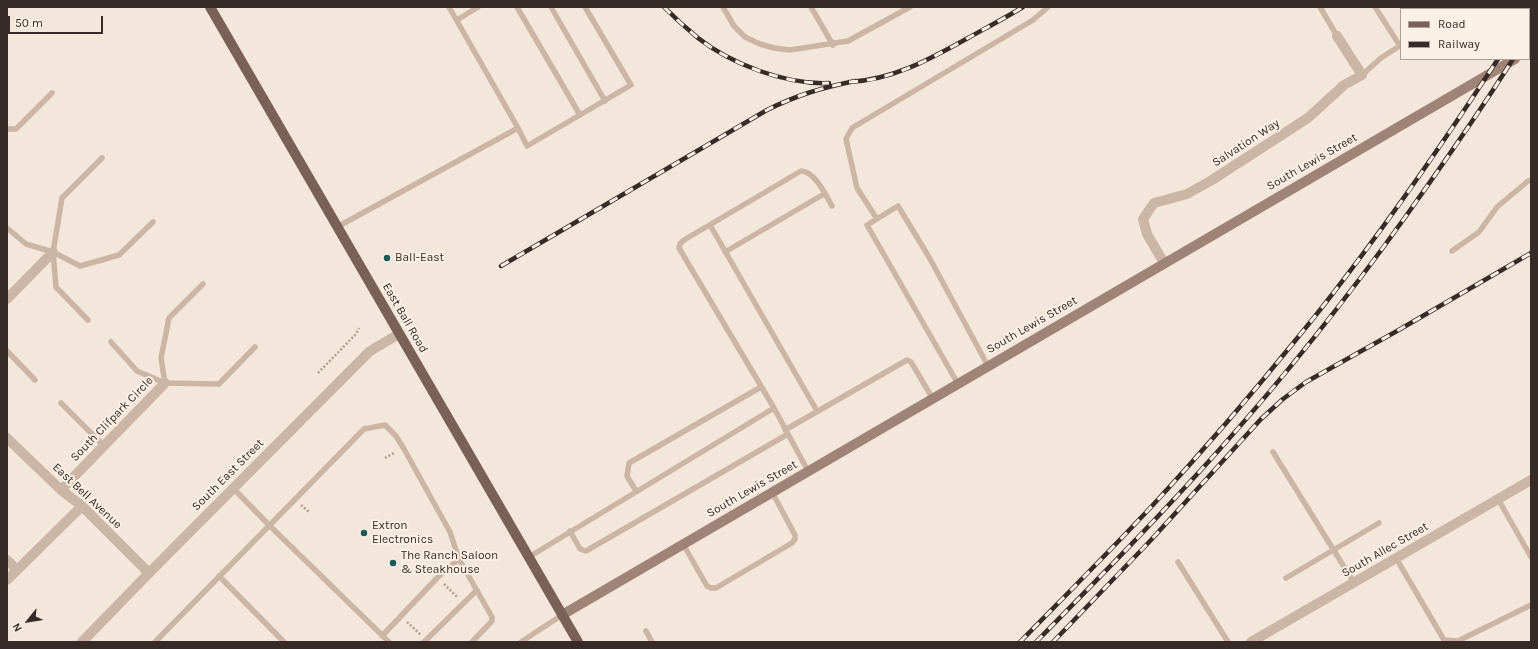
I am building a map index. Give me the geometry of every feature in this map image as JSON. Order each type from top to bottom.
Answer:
[{"type":"main road","name":"East Ball Road","points":[[210,7],[578,642]]},
{"type":"main road","name":"South Lewis Street","points":[[562,615],[1514,60]]},
{"type":"street","points":[[1337,36],[1362,75]]},
{"type":"street","name":"Salvation Way","points":[[1164,263],[1147,234],[1143,218],[1154,203],[1187,194],[1212,180],[1299,124],[1344,86],[1362,75]]},
{"type":"street","points":[[7,299],[53,252]]},
{"type":"street","name":"South East Street","points":[[82,642],[370,351],[399,334]]},
{"type":"street","name":"South Clifpark Circle","points":[[61,490],[165,384]]},
{"type":"street","name":"East Bell Avenue","points":[[7,438],[61,490],[82,506],[149,573]]},
{"type":"street","name":"South Allec Street","points":[[1251,642],[1531,480]]},
{"type":"street","points":[[7,580],[82,506]]},
{"type":"street","points":[[7,560],[17,570]]},
{"type":"lane","points":[[450,7],[527,146],[631,85],[585,7]]},
{"type":"lane","points":[[457,20],[478,7]]},
{"type":"lane","points":[[517,7],[580,115]]},
{"type":"lane","points":[[551,7],[604,101]]},
{"type":"lane","points":[[723,7],[734,26],[745,37],[760,44],[790,50],[833,45],[848,41],[860,36],[910,7]]},
{"type":"lane","points":[[811,7],[833,45]]},
{"type":"lane","points":[[877,219],[857,188],[846,139],[852,128],[1033,20],[1048,7]]},
{"type":"lane","points":[[1320,7],[1337,36]]},
{"type":"lane","points":[[1362,75],[1381,58],[1400,45],[1375,7]]},
{"type":"lane","points":[[7,129],[16,129],[52,93]]},
{"type":"lane","points":[[337,227],[518,128]]},
{"type":"lane","points":[[88,320],[56,287],[53,252],[62,198],[102,158]]},
{"type":"lane","points":[[808,471],[774,408],[679,248],[680,244],[684,240],[801,171],[808,172],[814,177],[832,206]]},
{"type":"lane","points":[[1452,251],[1479,232],[1497,207],[1531,180]]},
{"type":"lane","points":[[725,252],[824,194]]},
{"type":"lane","points":[[958,384],[868,225],[898,206],[929,257],[988,366]]},
{"type":"lane","points":[[7,228],[26,244],[53,252],[80,266],[119,255],[153,222]]},
{"type":"lane","points":[[710,225],[817,411]]},
{"type":"lane","points":[[165,384],[161,358],[169,318],[203,284]]},
{"type":"lane","points":[[110,342],[137,371],[165,384],[219,384],[255,347]]},
{"type":"lane","points":[[7,351],[35,380]]},
{"type":"lane","points":[[570,531],[580,549],[586,550],[786,432],[817,411],[907,360],[911,362],[933,398]]},
{"type":"lane","points":[[636,491],[627,476],[629,463],[761,387]]},
{"type":"lane","points":[[61,403],[104,446]]},
{"type":"lane","points":[[529,557],[774,408]]},
{"type":"lane","points":[[155,642],[364,429],[385,425],[396,436],[404,450],[450,532],[459,559],[491,613],[492,621],[472,642]]},
{"type":"lane","points":[[1273,452],[1354,583]]},
{"type":"lane","points":[[233,488],[389,642]]},
{"type":"lane","points":[[683,544],[707,586],[716,588],[792,543],[795,539],[795,535],[772,492]]},
{"type":"lane","points":[[1498,499],[1531,557]]},
{"type":"lane","points":[[1286,578],[1379,523]]},
{"type":"lane","points":[[1396,558],[1444,641],[1458,641],[1531,605]]},
{"type":"lane","points":[[382,636],[437,578],[459,559]]},
{"type":"lane","points":[[1178,562],[1228,642]]},
{"type":"lane","points":[[219,576],[284,642]]},
{"type":"lane","points":[[424,642],[477,590]]},
{"type":"lane","points":[[520,642],[562,615]]},
{"type":"lane","points":[[646,631],[652,642]]},
{"type":"path","points":[[318,373],[356,334],[359,328]]},
{"type":"path","points":[[385,458],[394,453]]},
{"type":"path","points":[[300,504],[310,511]]},
{"type":"path","points":[[444,584],[458,598]]},
{"type":"path","points":[[407,621],[422,636]]},
{"type":"railway","points":[[664,7],[698,38],[726,56],[743,64],[760,71],[795,80],[812,83],[829,83]]},
{"type":"railway","points":[[849,82],[896,73],[925,61],[1023,7]]},
{"type":"railway","points":[[1020,642],[1152,506],[1209,443],[1281,358],[1326,303],[1377,235],[1427,165],[1497,60]]},
{"type":"railway","points":[[1036,642],[1197,475],[1244,422],[1292,364],[1339,306],[1406,216],[1474,119],[1512,60]]},
{"type":"railway","points":[[501,266],[767,110],[810,92],[855,81]]},
{"type":"railway","points":[[1053,642],[1151,540],[1261,419],[1283,399],[1306,382],[1531,253]]},
{"type":"place","name":"Ball-East","points":[[387,258]]},
{"type":"place","name":"Extron Electronics","points":[[364,533]]},
{"type":"place","name":"The Ranch Saloon & Steakhouse","points":[[393,563]]}]
